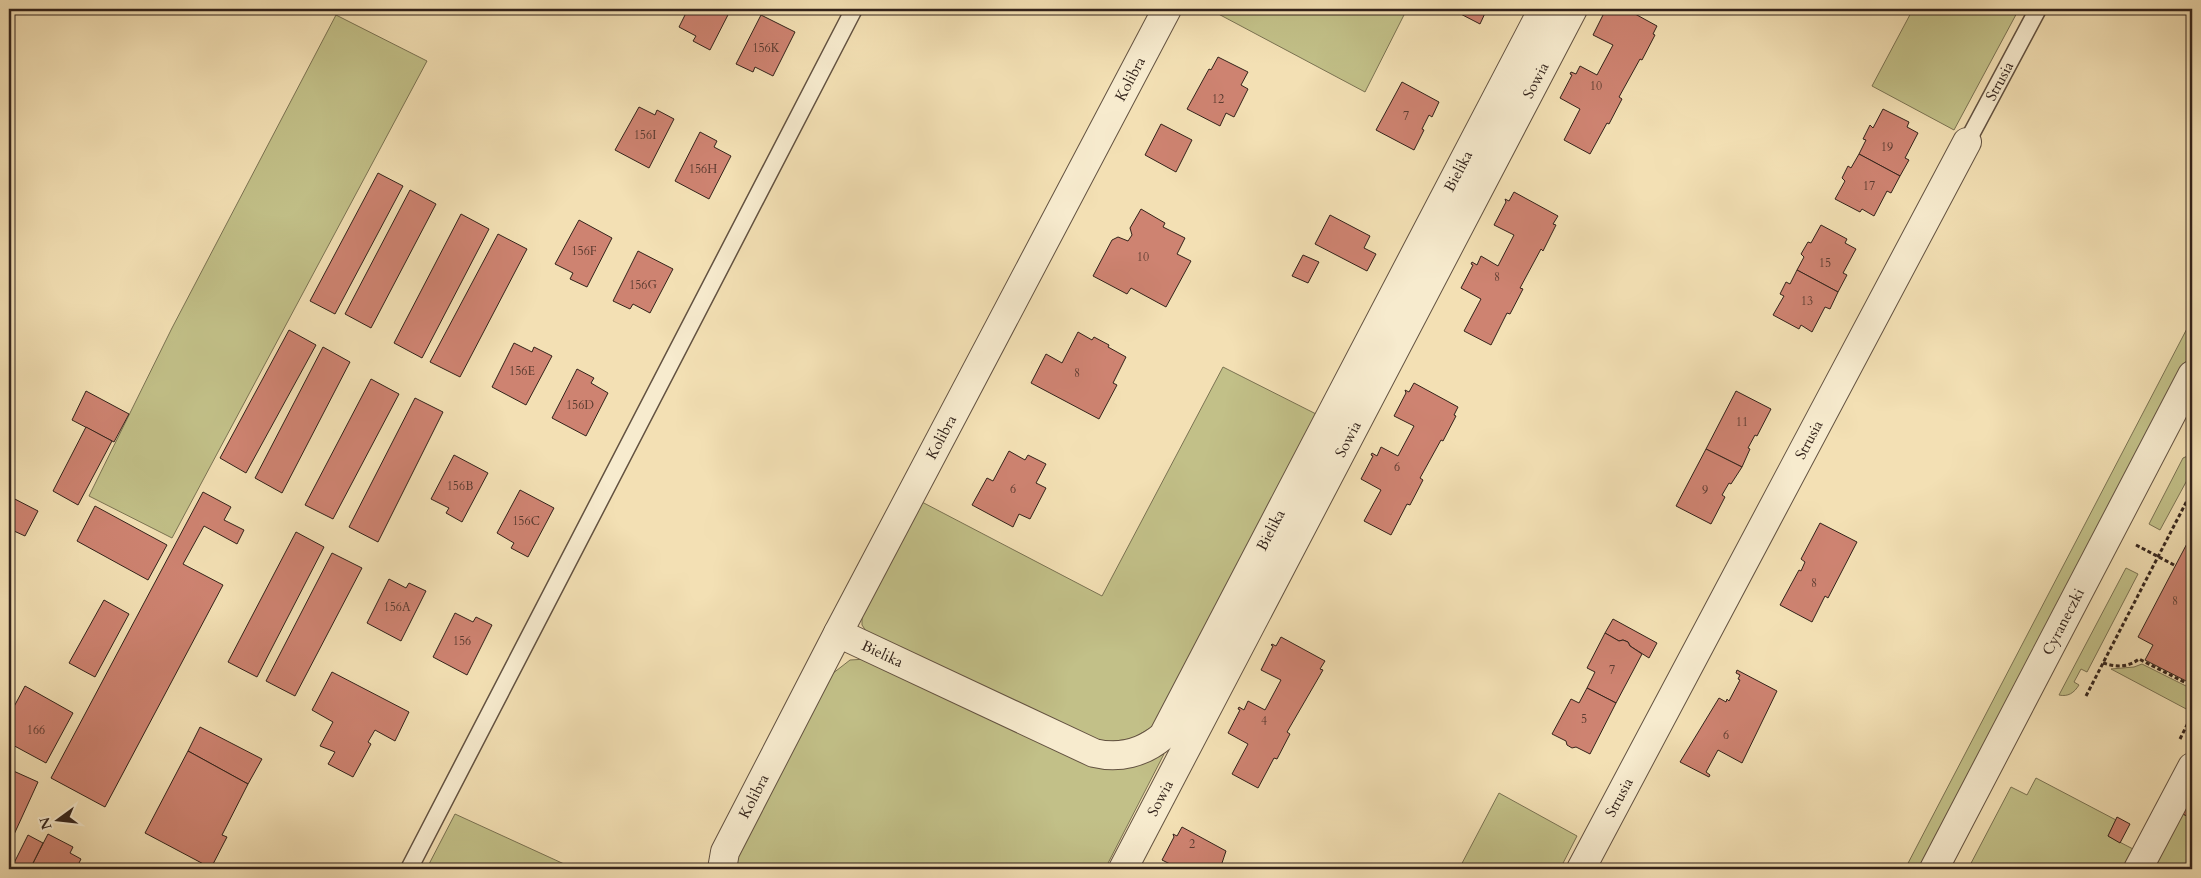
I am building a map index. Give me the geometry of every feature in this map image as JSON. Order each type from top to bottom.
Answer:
[{"type":"street","name":"Kolibra","points":[[722,869],[725,852],[838,633],[1167,9]]},
{"type":"street","name":"Bielika","points":[[838,633],[1094,753],[1107,756],[1123,755],[1152,745],[1157,741],[1162,736],[1190,685],[1543,9]]},
{"type":"street","name":"Sowia","points":[[1123,869],[1573,9]]},
{"type":"street","name":"Strusia","points":[[1581,869],[1967,142]]},
{"type":"street","name":"Cyraneczki","points":[[1934,869],[2192,375]]},
{"type":"street","points":[[2138,869],[2192,767]]},
{"type":"lane","points":[[409,869],[854,9]]},
{"type":"lane","name":"Strusia","points":[[1967,142],[2038,9]]},
{"type":"path","points":[[2086,696],[2192,490]]},
{"type":"path","points":[[2137,545],[2176,566]]},
{"type":"path","points":[[2103,662],[2116,667],[2133,663],[2139,659],[2192,686]]},
{"type":"path","points":[[2177,744],[2192,715]]},
{"type":"shaded area","points":[[1209,9],[1407,9],[1365,92]]},
{"type":"shaded area","points":[[1913,9],[2019,9],[1954,130],[1872,86]]},
{"type":"shaded area","points":[[336,15],[427,61],[172,538],[89,496],[172,328]]},
{"type":"shaded area","points":[[2192,319],[2192,350],[1920,869],[1905,869]]},
{"type":"shaded area","points":[[1223,367],[1320,416],[1154,726],[1131,739],[1106,742],[1058,728],[866,631],[862,625],[862,615],[920,501],[1102,596]]},
{"type":"shaded area","points":[[2192,454],[2192,471],[2160,530],[2149,524],[2183,458]]},
{"type":"shaded area","points":[[2126,568],[2138,574],[2087,672],[2081,669],[2074,682],[2079,685],[2073,692],[2068,695],[2059,695]]},
{"type":"shaded area","points":[[867,659],[1128,767],[1164,754],[1105,869],[733,869],[735,855],[832,674],[850,660]]},
{"type":"shaded area","points":[[2142,664],[2192,689],[2192,707],[2190,711],[2111,669],[2134,667]]},
{"type":"shaded area","points":[[2036,778],[2116,820],[2108,836],[2133,849],[2122,869],[1968,869],[2011,787],[2027,795]]},
{"type":"shaded area","points":[[1499,793],[1577,836],[1560,869],[1459,869]]},
{"type":"shaded area","points":[[455,814],[575,869],[434,869],[428,866]]},
{"type":"shaded area","points":[[2183,814],[2192,819],[2192,869],[2146,869],[2175,818],[2181,817]]},
{"type":"building","points":[[688,9],[731,9],[710,50],[693,41],[696,36],[679,27]]},
{"type":"building","points":[[1451,9],[1487,9],[1480,24]]},
{"type":"building","points":[[1604,9],[1609,11],[1610,9],[1626,9],[1657,26],[1653,34],[1655,35],[1642,60],[1640,59],[1619,97],[1622,99],[1609,124],[1607,123],[1590,154],[1564,140],[1580,109],[1560,98],[1572,75],[1570,74],[1571,72],[1576,74],[1580,66],[1597,75],[1613,45],[1593,35],[1605,11]]},
{"type":"building","points":[[761,15],[795,32],[773,76],[755,67],[753,72],[736,64]]},
{"type":"building","points":[[1218,57],[1248,72],[1241,85],[1248,89],[1234,117],[1226,113],[1220,126],[1187,109],[1209,69],[1211,70]]},
{"type":"building","points":[[1402,82],[1439,102],[1432,117],[1429,115],[1414,150],[1376,130]]},
{"type":"building","points":[[639,107],[655,115],[657,110],[674,119],[649,168],[615,150]]},
{"type":"building","points":[[1883,109],[1909,122],[1907,127],[1918,133],[1905,158],[1909,160],[1900,176],[1859,154],[1866,140],[1863,139],[1870,125],[1873,128]]},
{"type":"building","points":[[1161,124],[1192,140],[1176,172],[1145,155]]},
{"type":"building","points":[[700,132],[717,141],[714,147],[731,156],[709,199],[675,181]]},
{"type":"building","points":[[1859,154],[1900,176],[1891,193],[1887,191],[1874,216],[1862,209],[1860,212],[1835,199],[1845,181],[1842,178],[1848,166],[1851,168]]},
{"type":"building","points":[[378,173],[403,186],[335,314],[310,301]]},
{"type":"building","points":[[410,190],[436,204],[371,328],[345,314]]},
{"type":"building","points":[[1514,192],[1558,216],[1553,224],[1556,225],[1543,251],[1541,249],[1520,288],[1523,289],[1510,314],[1507,313],[1491,345],[1464,331],[1481,299],[1461,288],[1473,265],[1471,264],[1472,262],[1477,265],[1481,256],[1498,266],[1514,235],[1494,225],[1506,202],[1505,199],[1509,201]]},
{"type":"building","points":[[1141,209],[1165,223],[1163,227],[1185,238],[1177,254],[1191,261],[1166,307],[1131,288],[1127,294],[1093,276],[1112,240],[1118,237],[1128,241],[1132,235],[1130,228]]},
{"type":"building","points":[[461,214],[489,229],[422,358],[394,343]]},
{"type":"building","points":[[1330,215],[1370,236],[1364,248],[1376,254],[1367,271],[1315,244]]},
{"type":"building","points":[[579,220],[612,238],[587,287],[570,279],[573,273],[555,264]]},
{"type":"building","points":[[1821,225],[1847,239],[1845,243],[1856,249],[1843,273],[1847,275],[1838,292],[1797,270],[1804,257],[1801,254],[1808,242],[1811,243]]},
{"type":"building","points":[[498,234],[527,249],[460,377],[430,362]]},
{"type":"building","points":[[638,251],[673,269],[650,313],[633,304],[630,309],[613,301]]},
{"type":"building","points":[[1303,255],[1319,262],[1308,283],[1292,276]]},
{"type":"building","points":[[1797,270],[1838,292],[1830,309],[1825,307],[1812,332],[1801,325],[1799,329],[1773,315],[1784,296],[1780,294],[1786,282],[1790,284]]},
{"type":"building","points":[[289,330],[316,345],[246,473],[220,458]]},
{"type":"building","points":[[1078,332],[1092,340],[1094,337],[1126,357],[1113,383],[1117,385],[1099,419],[1031,383],[1046,354],[1062,363]]},
{"type":"building","points":[[514,343],[532,352],[534,347],[552,356],[526,405],[492,387]]},
{"type":"building","points":[[323,347],[350,362],[282,493],[255,478]]},
{"type":"building","points":[[577,369],[594,378],[591,383],[608,393],[586,436],[552,418]]},
{"type":"building","points":[[371,379],[399,394],[333,519],[305,505]]},
{"type":"building","points":[[1414,383],[1458,407],[1454,415],[1456,416],[1443,441],[1441,440],[1420,478],[1423,480],[1410,505],[1407,504],[1391,535],[1364,521],[1381,490],[1361,479],[1373,456],[1371,455],[1372,453],[1377,456],[1381,447],[1398,456],[1414,426],[1394,416],[1406,393],[1405,390],[1409,392]]},
{"type":"building","points":[[86,391],[129,414],[114,442],[72,420]]},
{"type":"building","points":[[1736,391],[1771,409],[1757,436],[1755,435],[1748,448],[1750,449],[1742,467],[1706,449]]},
{"type":"building","points":[[415,398],[443,412],[378,542],[349,527]]},
{"type":"building","points":[[86,427],[112,441],[78,505],[53,491]]},
{"type":"building","points":[[1706,449],[1742,467],[1722,495],[1725,497],[1711,524],[1676,506]]},
{"type":"building","points":[[1009,451],[1025,460],[1028,455],[1046,464],[1036,483],[1046,488],[1030,519],[1019,514],[1013,527],[972,505],[987,478],[993,481]]},
{"type":"building","points":[[454,455],[488,473],[462,522],[446,513],[449,508],[431,499]]},
{"type":"building","points":[[520,490],[554,508],[528,557],[511,548],[514,543],[497,533]]},
{"type":"building","points":[[203,492],[231,507],[224,520],[244,530],[237,544],[204,526],[183,564],[223,585],[105,807],[51,778]]},
{"type":"building","points":[[9,496],[38,511],[25,536],[14,531],[9,542]]},
{"type":"building","points":[[95,506],[167,545],[148,580],[77,541]]},
{"type":"building","points":[[1820,523],[1857,542],[1828,598],[1825,596],[1812,622],[1780,605],[1799,570],[1801,571],[1805,562],[1801,559]]},
{"type":"building","points":[[296,532],[324,547],[257,677],[228,662]]},
{"type":"building","points":[[2192,534],[2192,684],[2145,660],[2153,645],[2138,637]]},
{"type":"building","points":[[332,553],[362,568],[295,696],[266,681]]},
{"type":"building","points":[[389,579],[406,588],[409,583],[426,591],[401,641],[367,623]]},
{"type":"building","points":[[104,600],[129,614],[95,677],[69,663]]},
{"type":"building","points":[[455,613],[473,622],[476,617],[492,625],[467,675],[433,657]]},
{"type":"building","points":[[1613,619],[1657,643],[1649,658],[1630,646],[1628,642],[1619,641],[1605,633]]},
{"type":"building","points":[[1605,633],[1619,641],[1628,642],[1630,646],[1642,654],[1616,703],[1587,688],[1595,672],[1587,668]]},
{"type":"building","points":[[1281,637],[1325,661],[1320,669],[1323,670],[1287,732],[1290,734],[1277,759],[1274,758],[1258,788],[1232,774],[1248,744],[1228,733],[1240,710],[1238,709],[1239,707],[1244,710],[1248,701],[1265,710],[1281,680],[1261,670],[1273,646],[1271,645],[1276,646]]},
{"type":"building","points":[[1737,670],[1777,691],[1742,763],[1718,750],[1706,772],[1710,775],[1709,777],[1680,762],[1719,698],[1726,702],[1727,699],[1729,701],[1740,680],[1738,679],[1740,675],[1736,673]]},
{"type":"building","points":[[332,672],[409,712],[395,741],[375,730],[368,742],[371,744],[353,777],[328,764],[335,752],[320,746],[333,722],[312,710]]},
{"type":"building","points":[[25,686],[73,713],[46,763],[9,743],[9,716]]},
{"type":"building","points":[[1587,688],[1616,703],[1590,754],[1576,747],[1572,748],[1567,745],[1566,741],[1552,734],[1571,699],[1579,703]]},
{"type":"building","points":[[200,727],[262,759],[248,784],[188,751]]},
{"type":"building","points":[[188,751],[248,784],[222,835],[227,837],[211,868],[145,833]]},
{"type":"building","points":[[9,769],[38,782],[11,841],[9,840]]},
{"type":"building","points":[[2188,804],[2192,806],[2192,819],[2183,814]]},
{"type":"building","points":[[2117,817],[2130,824],[2120,843],[2108,836]]},
{"type":"building","points":[[1182,827],[1226,851],[1220,869],[1180,869],[1162,860],[1174,837],[1173,834],[1177,836]]},
{"type":"building","points":[[48,834],[73,847],[70,853],[81,859],[79,863],[85,866],[83,869],[30,869]]},
{"type":"building","points":[[28,835],[43,843],[30,869],[20,869],[13,865]]}]
